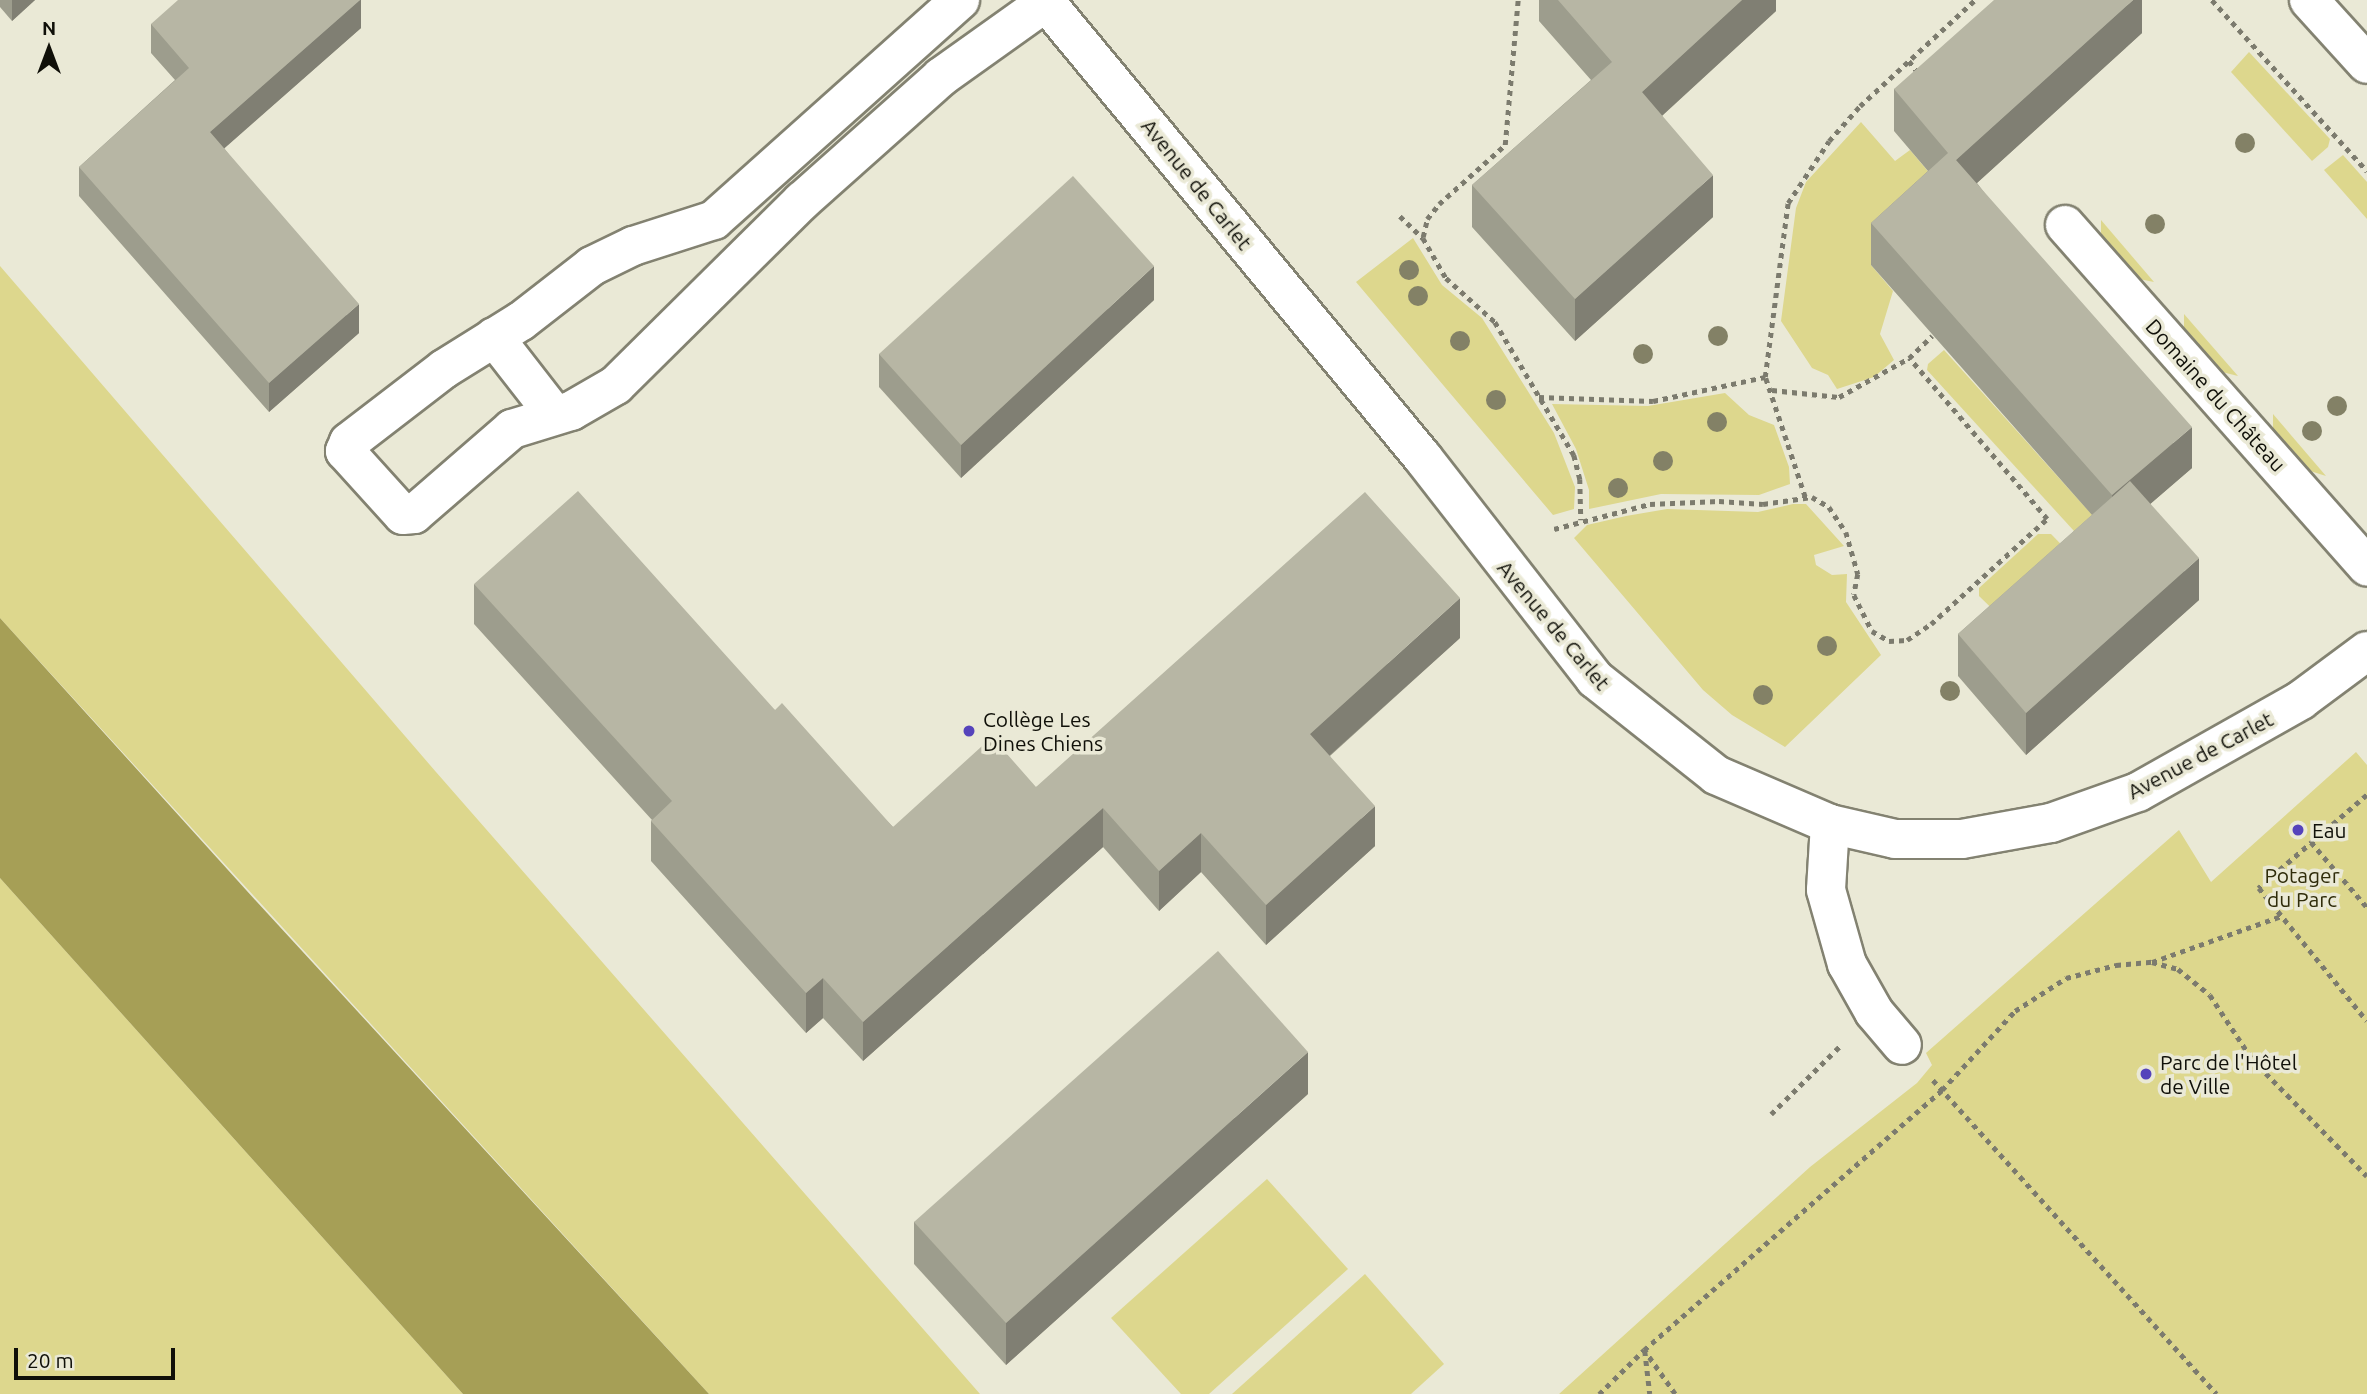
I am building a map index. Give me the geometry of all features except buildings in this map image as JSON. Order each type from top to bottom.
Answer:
[{"type":"street","points":[[960,0],[714,220],[633,246],[592,266],[359,433],[345,452],[402,515],[414,514],[512,429],[571,411],[616,385],[842,165],[942,77],[1045,1]]},
{"type":"street","points":[[2309,0],[2367,64]]},
{"type":"street","name":"Avenue de Carlet","points":[[1045,1],[1423,458],[1595,679],[1716,775],[1830,824],[1895,839],[1962,839],[2051,823],[2138,792],[2301,700],[2367,651]]},
{"type":"street","name":"Domaine du Château","points":[[2065,225],[2367,566]]},
{"type":"street","points":[[494,337],[554,414]]},
{"type":"street","points":[[1830,824],[1826,890],[1847,964],[1874,1012],[1902,1045]]},
{"type":"path","points":[[1423,238],[1427,219],[1439,204],[1505,145],[1518,0]]},
{"type":"path","points":[[1805,497],[1765,377],[1788,203],[1829,141],[1975,0]]},
{"type":"path","points":[[2212,0],[2367,171]]},
{"type":"path","points":[[1909,61],[1922,78]]},
{"type":"path","points":[[1399,216],[1423,238],[1446,278],[1495,322],[1574,455],[1580,479],[1581,520]]},
{"type":"path","points":[[1771,390],[1839,397],[1909,358],[1932,336]]},
{"type":"path","points":[[1554,529],[1650,504],[1763,504],[1805,497],[1829,507],[1846,532],[1858,574],[1854,595],[1872,631],[1889,640],[1907,640],[1931,624],[2047,519],[1909,358]]},
{"type":"path","points":[[1538,397],[1653,401],[1765,377]]},
{"type":"path","points":[[2367,795],[2259,888],[2367,1021]]},
{"type":"path","points":[[2311,842],[2367,907]]},
{"type":"path","points":[[1599,1394],[1644,1350],[1942,1090],[2015,1011],[2066,978],[2116,965],[2151,962],[2281,916]]},
{"type":"path","points":[[2151,962],[2178,969],[2210,995],[2252,1059],[2367,1176]]},
{"type":"path","points":[[1771,1114],[1874,1012]]},
{"type":"path","points":[[1902,1045],[2217,1394]]},
{"type":"path","points":[[1644,1350],[1650,1394]]},
{"type":"path","points":[[1644,1350],[1675,1394]]},
{"type":"green space","points":[[2249,52],[2330,139],[2328,147],[2312,161],[2231,72]]},
{"type":"green space","points":[[1861,122],[1895,161],[1910,150],[1948,195],[1871,265],[1893,291],[1880,334],[1894,360],[1874,377],[1837,389],[1828,375],[1812,368],[1781,321],[1796,208],[1806,182]]},
{"type":"green space","points":[[2343,155],[2367,182],[2367,219],[2324,170]]},
{"type":"green space","points":[[2101,220],[2154,282],[2134,278],[2101,239]]},
{"type":"green space","points":[[1413,238],[1442,285],[1482,318],[1554,433],[1575,487],[1574,509],[1553,515],[1356,282]]},
{"type":"green space","points":[[0,266],[436,772],[980,1394],[709,1394],[0,618]]},
{"type":"green space","points":[[2184,314],[2238,376],[2218,371],[2184,333]]},
{"type":"green space","points":[[1944,350],[2113,538],[2095,554],[1927,370],[1928,364]]},
{"type":"green space","points":[[1725,393],[1749,415],[1774,425],[1789,467],[1790,484],[1759,495],[1661,494],[1589,509],[1589,490],[1576,449],[1552,404],[1648,406]]},
{"type":"green space","points":[[2273,414],[2326,476],[2307,470],[2273,433]]},
{"type":"green space","points":[[1793,504],[1806,504],[1844,546],[1814,555],[1816,565],[1832,575],[1847,574],[1846,602],[1881,655],[1785,747],[1732,715],[1703,690],[1574,538],[1587,525],[1667,509],[1758,512]]},
{"type":"green space","points":[[2038,534],[2051,534],[2082,566],[2012,628],[1979,596],[1979,588]]},
{"type":"green space","name":"Parc de l'Hôtel de Ville","points":[[2356,752],[2367,765],[2367,1394],[1559,1394],[1810,1167],[1917,1083],[1932,1065],[1926,1053],[2179,830],[2211,882]]},
{"type":"green space","points":[[0,878],[463,1394],[0,1394]]},
{"type":"green space","points":[[1267,1179],[1348,1269],[1209,1394],[1181,1394],[1111,1318]]},
{"type":"green space","points":[[1365,1274],[1444,1364],[1411,1394],[1232,1394]]},
{"type":"shaded area","points":[[0,618],[709,1394],[463,1394],[0,878]]},
{"type":"place","name":"Collège Les Dines Chiens","points":[[969,731]]},
{"type":"place","name":"Eau","points":[[2298,830]]},
{"type":"place","name":"Parc de l'Hôtel de Ville","points":[[2146,1074]]},
{"type":"park label","name":"Potager du Parc","points":[[2302,887]]}]
